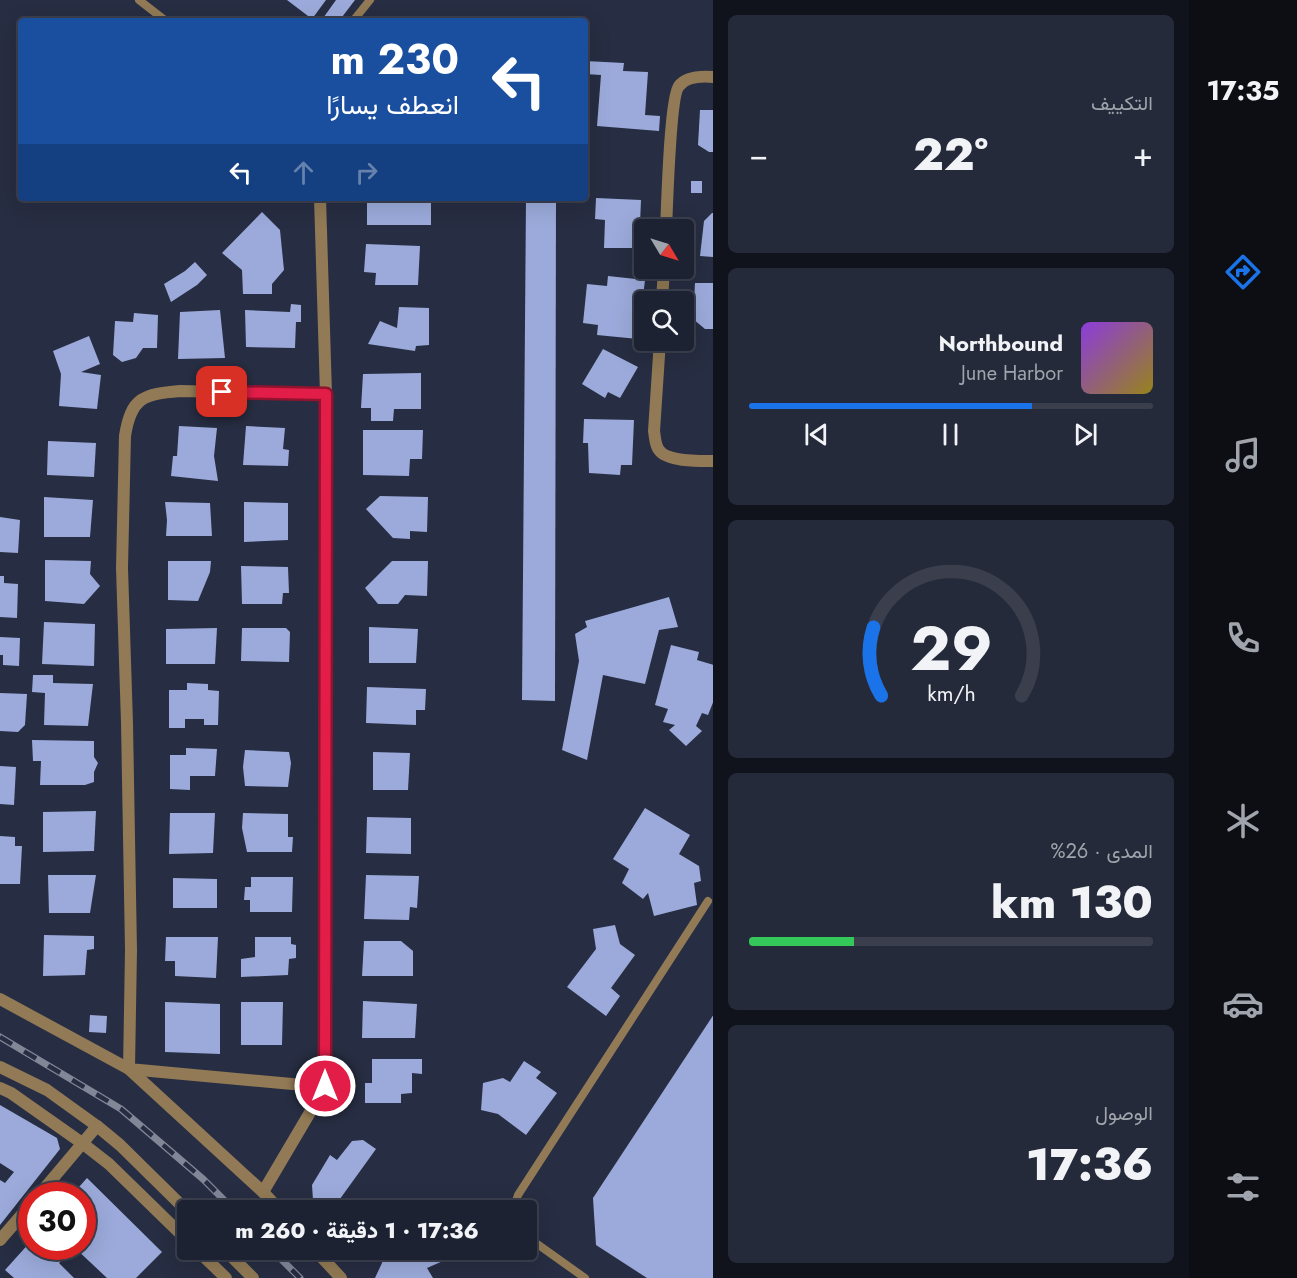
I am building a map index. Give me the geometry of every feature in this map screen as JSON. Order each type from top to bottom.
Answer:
[{"type":"street","points":[[667,219],[677,87],[684,81],[694,78],[713,77]]},
{"type":"street","points":[[263,1192],[325,1086],[326,394],[320,201]]},
{"type":"street","points":[[659,351],[654,431],[656,444],[660,452],[668,457],[713,461]]},
{"type":"street","points":[[129,1069],[131,950],[123,568],[127,423],[140,400],[164,392],[326,394]]},
{"type":"street","points":[[0,999],[129,1069],[271,1200]]},
{"type":"street","points":[[0,1067],[47,1090],[97,1126],[120,1145],[177,1201]]},
{"type":"street","points":[[129,1069],[325,1086]]},
{"type":"street","points":[[0,1088],[11,1093],[109,1164],[177,1230]]},
{"type":"street","points":[[50,1182],[97,1126]]},
{"type":"street","points":[[0,1240],[18,1219]]},
{"type":"street","points":[[207,1260],[226,1278]]},
{"type":"street","points":[[235,1260],[253,1278]]},
{"type":"street","points":[[324,1260],[341,1278]]},
{"type":"lane","points":[[139,0],[162,18]]},
{"type":"lane","points":[[355,18],[370,0]]},
{"type":"lane","points":[[516,1200],[708,901]]},
{"type":"lane","points":[[537,1244],[585,1278]]},
{"type":"building","points":[[287,0],[326,0],[311,18]]},
{"type":"building","points":[[336,0],[355,0],[341,18],[323,18]]},
{"type":"building","points":[[588,61],[624,63],[623,71],[648,72],[645,115],[660,116],[659,131],[597,126],[601,75],[588,74]]},
{"type":"building","points":[[700,110],[713,110],[713,152],[698,145]]},
{"type":"building","points":[[691,181],[702,181],[702,193],[691,193]]},
{"type":"building","points":[[596,198],[641,200],[640,219],[634,219],[634,248],[604,248],[605,220],[595,219]]},
{"type":"building","points":[[367,201],[431,201],[431,225],[367,225]]},
{"type":"building","points":[[526,201],[556,201],[555,701],[522,700]]},
{"type":"building","points":[[262,212],[280,230],[284,270],[272,284],[272,294],[243,294],[242,270],[222,253]]},
{"type":"building","points":[[713,213],[713,257],[700,256],[704,221]]},
{"type":"building","points":[[366,244],[420,246],[418,285],[375,285],[376,273],[364,272]]},
{"type":"building","points":[[195,262],[207,275],[197,285],[171,302],[164,284]]},
{"type":"building","points":[[608,276],[645,280],[644,291],[634,291],[634,339],[597,335],[598,325],[583,323],[587,284],[607,286]]},
{"type":"building","points":[[695,283],[713,283],[713,329],[705,329],[694,320]]},
{"type":"building","points":[[291,304],[301,305],[301,322],[296,322],[295,348],[246,347],[245,310],[290,312]]},
{"type":"building","points":[[399,307],[429,308],[429,345],[416,346],[415,351],[368,344],[380,321],[397,328]]},
{"type":"building","points":[[220,310],[225,358],[178,359],[180,312]]},
{"type":"building","points":[[134,313],[158,315],[157,348],[143,348],[136,358],[122,362],[113,355],[115,321],[133,322]]},
{"type":"building","points":[[89,336],[100,364],[81,372],[101,375],[97,409],[59,406],[61,374],[53,351]]},
{"type":"building","points":[[603,349],[638,367],[620,398],[608,392],[605,398],[582,384]]},
{"type":"building","points":[[421,373],[421,409],[394,409],[393,421],[371,421],[371,408],[361,408],[363,374]]},
{"type":"building","points":[[584,419],[634,420],[632,465],[621,465],[620,475],[589,473],[588,443],[583,443]]},
{"type":"building","points":[[179,426],[217,428],[214,456],[218,481],[171,476],[173,456],[177,456]]},
{"type":"building","points":[[246,426],[285,428],[283,449],[289,450],[288,466],[243,465]]},
{"type":"building","points":[[363,430],[423,430],[422,459],[410,459],[409,476],[363,475]]},
{"type":"building","points":[[48,441],[96,443],[94,477],[47,475]]},
{"type":"building","points":[[380,496],[428,497],[427,532],[410,531],[410,539],[393,538],[366,509]]},
{"type":"building","points":[[44,497],[93,500],[90,537],[44,537]]},
{"type":"building","points":[[165,502],[210,503],[212,536],[166,536]]},
{"type":"building","points":[[244,502],[288,503],[288,540],[244,542]]},
{"type":"building","points":[[0,517],[20,520],[18,553],[0,552]]},
{"type":"building","points":[[45,560],[91,561],[90,574],[100,586],[84,604],[45,601]]},
{"type":"building","points":[[168,561],[211,561],[210,572],[198,601],[168,600]]},
{"type":"building","points":[[392,561],[428,561],[427,596],[405,595],[398,604],[378,604],[365,588]]},
{"type":"building","points":[[241,566],[288,567],[289,593],[283,593],[282,604],[242,604]]},
{"type":"building","points":[[0,576],[4,576],[4,583],[18,584],[17,618],[0,617]]},
{"type":"building","points":[[669,597],[678,627],[659,630],[645,684],[603,675],[587,760],[562,750],[579,661],[575,634],[587,627],[585,621]]},
{"type":"building","points":[[44,622],[95,624],[94,666],[42,664]]},
{"type":"building","points":[[369,627],[418,629],[416,663],[369,663]]},
{"type":"building","points":[[217,628],[215,664],[166,664],[166,629]]},
{"type":"building","points":[[242,628],[286,628],[290,632],[289,662],[241,661]]},
{"type":"building","points":[[0,637],[20,638],[19,666],[3,665],[3,655],[0,655]]},
{"type":"building","points":[[671,645],[699,652],[697,660],[713,665],[713,702],[708,715],[702,713],[696,726],[702,731],[686,746],[669,730],[675,725],[663,722],[668,709],[655,705]]},
{"type":"building","points":[[33,675],[53,675],[53,683],[93,684],[88,726],[44,725],[45,693],[32,692]]},
{"type":"building","points":[[187,683],[208,684],[208,690],[219,691],[218,725],[204,725],[204,719],[185,719],[185,728],[169,728],[169,690],[187,690]]},
{"type":"building","points":[[367,687],[426,689],[425,710],[416,710],[416,725],[366,723]]},
{"type":"building","points":[[0,693],[27,694],[25,725],[18,732],[0,731]]},
{"type":"building","points":[[32,740],[94,741],[94,757],[98,763],[94,772],[94,782],[85,785],[40,785],[41,761],[33,761]]},
{"type":"building","points":[[186,748],[217,749],[215,776],[190,776],[190,790],[170,789],[170,755],[186,755]]},
{"type":"building","points":[[245,750],[289,752],[291,763],[288,787],[245,786],[243,767]]},
{"type":"building","points":[[373,752],[410,753],[408,790],[373,790]]},
{"type":"building","points":[[0,766],[16,767],[14,805],[0,804]]},
{"type":"building","points":[[645,808],[690,835],[679,854],[699,866],[701,881],[694,883],[697,905],[654,916],[648,893],[643,899],[622,883],[629,869],[613,859]]},
{"type":"building","points":[[96,811],[94,851],[43,852],[43,812]]},
{"type":"building","points":[[170,813],[215,813],[213,853],[169,854]]},
{"type":"building","points":[[243,813],[288,814],[288,837],[293,837],[292,852],[247,852],[242,828]]},
{"type":"building","points":[[367,817],[411,818],[411,854],[366,853]]},
{"type":"building","points":[[0,836],[15,837],[15,846],[22,846],[20,884],[0,884]]},
{"type":"building","points":[[48,875],[96,875],[90,913],[49,913]]},
{"type":"building","points":[[366,875],[419,876],[417,908],[410,907],[409,920],[364,919]]},
{"type":"building","points":[[251,877],[293,877],[292,912],[250,912],[250,900],[244,900],[245,887],[251,887]]},
{"type":"building","points":[[173,878],[217,879],[217,908],[173,908]]},
{"type":"building","points":[[615,925],[620,944],[635,955],[611,988],[620,996],[606,1016],[567,987],[596,949],[593,929]]},
{"type":"building","points":[[44,935],[94,936],[94,949],[87,950],[85,975],[43,976]]},
{"type":"building","points":[[166,937],[218,937],[216,978],[175,976],[175,961],[165,961]]},
{"type":"building","points":[[255,937],[291,937],[291,944],[296,945],[296,958],[289,959],[288,975],[241,977],[241,959],[255,957]]},
{"type":"building","points":[[364,941],[401,941],[413,951],[413,976],[362,976]]},
{"type":"building","points":[[363,1001],[417,1004],[415,1038],[362,1038]]},
{"type":"building","points":[[165,1002],[220,1004],[220,1054],[165,1052]]},
{"type":"building","points":[[241,1002],[283,1002],[282,1045],[241,1045]]},
{"type":"building","points":[[90,1015],[107,1016],[106,1033],[89,1032]]},
{"type":"building","points":[[713,1016],[713,1278],[647,1278],[596,1245],[593,1198]]},
{"type":"building","points":[[372,1059],[422,1059],[422,1074],[412,1073],[412,1093],[401,1094],[401,1103],[365,1103],[365,1083],[372,1083]]},
{"type":"building","points":[[524,1061],[541,1072],[536,1078],[557,1093],[526,1135],[498,1114],[481,1110],[483,1083],[503,1078],[510,1082]]},
{"type":"building","points":[[0,1105],[57,1138],[60,1149],[34,1182],[18,1182],[18,1202],[0,1225],[0,1180],[5,1183],[14,1172],[0,1163]]},
{"type":"building","points":[[363,1140],[376,1149],[339,1200],[313,1200],[312,1185],[330,1155],[337,1160],[352,1141]]},
{"type":"building","points":[[96,1187],[162,1252],[136,1278],[107,1278],[88,1260],[96,1260]]},
{"type":"building","points":[[18,1256],[18,1260],[62,1260],[59,1263],[74,1278],[14,1278],[5,1270]]},
{"type":"building","points":[[383,1260],[443,1261],[427,1268],[433,1278],[375,1278]]},
{"type":"railway","points":[[0,1037],[121,1109],[203,1179],[224,1200]]},
{"type":"railway","points":[[282,1260],[300,1278]]},
{"type":"route","points":[[222,392],[326,394],[325,1086]]}]
